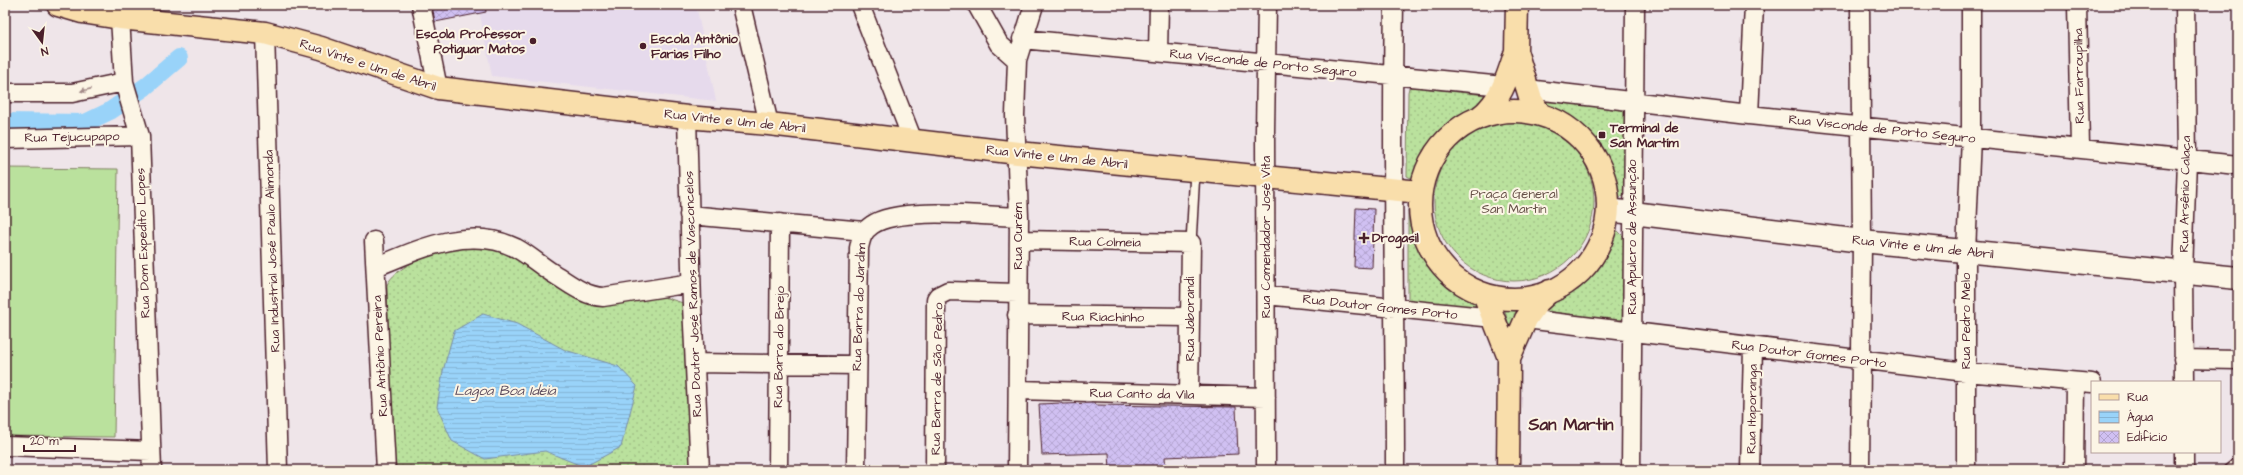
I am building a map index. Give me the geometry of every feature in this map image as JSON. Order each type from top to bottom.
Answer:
[{"type":"main road","name":"Rua Vinte e Um de Abril","points":[[58,5],[82,12],[122,11],[265,32],[321,48],[438,88],[687,118],[769,124],[1018,153],[1392,191],[1420,192]]},
{"type":"main road","points":[[1517,5],[1516,51],[1527,89],[1540,114]]},
{"type":"main road","points":[[1516,51],[1494,105],[1480,117],[1464,125],[1450,136],[1436,152],[1426,172],[1420,192],[1420,214],[1424,235],[1434,254],[1447,271],[1464,285],[1484,294],[1517,299],[1550,291]]},
{"type":"main road","points":[[1480,117],[1510,111],[1540,114],[1560,123],[1591,150],[1601,169],[1605,182],[1608,210],[1604,231],[1596,250],[1584,267],[1574,276],[1550,291],[1538,302],[1526,319],[1509,358]]},
{"type":"main road","points":[[1484,294],[1509,358],[1508,470]]},
{"type":"street","points":[[421,5],[438,88]]},
{"type":"street","points":[[741,5],[769,124]]},
{"type":"street","points":[[860,5],[913,140]]},
{"type":"street","points":[[977,5],[999,44],[1017,60]]},
{"type":"street","name":"Rua Ourém","points":[[1017,470],[1017,294],[1019,217],[1018,153],[1015,115],[1017,60],[1022,39],[1034,5]]},
{"type":"street","points":[[1158,52],[1159,5]]},
{"type":"street","name":"Rua Comendador José Vita","points":[[1266,470],[1267,5]]},
{"type":"street","points":[[1394,5],[1392,75],[1392,191],[1395,309],[1395,470]]},
{"type":"street","name":"Rua Apulcro de Assunção","points":[[1631,470],[1632,212],[1635,5]]},
{"type":"street","points":[[1749,115],[1754,5]]},
{"type":"street","points":[[1860,5],[1862,241],[1860,470]]},
{"type":"street","name":"Rua Pedro Melo","points":[[1966,470],[1966,252],[1971,137],[1971,5]]},
{"type":"street","name":"Rua Farroupilha","points":[[2077,5],[2080,147]]},
{"type":"street","name":"Rua Arsênio Calaça","points":[[2184,381],[2183,273],[2187,160],[2185,5]]},
{"type":"street","name":"Rua Dom Expedito Lopes","points":[[122,11],[125,86],[140,136],[152,470]]},
{"type":"street","name":"Rua Industrial José Paulo Alimonda","points":[[265,32],[278,470]]},
{"type":"street","name":"Rua Visconde de Porto Seguro","points":[[1022,39],[1503,86]]},
{"type":"street","points":[[5,93],[72,93],[125,86]]},
{"type":"street","name":"Rua Visconde de Porto Seguro","points":[[1527,89],[1860,127],[2080,147],[2238,165]]},
{"type":"street","name":"Rua Doutor José Ramos de Vasconcelos","points":[[687,118],[691,283],[700,470]]},
{"type":"street","name":"Rua Tejucupapo","points":[[5,139],[140,136]]},
{"type":"street","name":"Rua Vinte e Um de Abril","points":[[1608,210],[1862,241],[2238,278]]},
{"type":"street","name":"Rua Barra do Jardim","points":[[856,470],[859,248],[864,231],[881,220],[899,216],[928,214],[1019,217]]},
{"type":"street","points":[[689,215],[864,231]]},
{"type":"street","name":"Rua Barra do Brejo","points":[[778,470],[780,223]]},
{"type":"street","name":"Rua Doutor José Ramos de Vasconcelos","points":[[376,267],[448,240],[481,239],[516,248],[537,264],[592,296],[603,297],[691,283]]},
{"type":"street","name":"Rua Colmeia","points":[[1018,240],[1191,243]]},
{"type":"street","name":"Rua Antônio Pereira","points":[[374,241],[386,470]]},
{"type":"street","name":"Rua Jaborandi","points":[[1189,395],[1191,243]]},
{"type":"street","name":"Rua Barra de São Pedro","points":[[935,470],[936,299],[948,291],[1017,294]]},
{"type":"street","name":"Rua Doutor Gomes Porto","points":[[1266,295],[1494,318]]},
{"type":"street","name":"Rua Riachinho","points":[[1017,315],[1190,317]]},
{"type":"street","name":"Rua Doutor Gomes Porto","points":[[1526,319],[1632,331],[1753,348],[1966,372],[2083,382]]},
{"type":"street","name":"Rua Itaporanga","points":[[1750,470],[1753,348]]},
{"type":"street","points":[[2183,359],[2238,360]]},
{"type":"street","points":[[695,363],[857,365]]},
{"type":"street","points":[[2074,470],[2083,382]]},
{"type":"street","name":"Rua Canto da Vila","points":[[1018,390],[1266,397]]},
{"type":"street","points":[[5,446],[151,451]]},
{"type":"street","points":[[2184,453],[2184,470]]},
{"type":"lane","points":[[1191,243],[1195,171]]},
{"type":"lane","points":[[2228,470],[2238,462]]},
{"type":"shaded area","name":"Escola Antônio Farias Filho","points":[[478,5],[696,5],[716,101],[492,76]]},
{"type":"shaded area","points":[[1511,71],[1526,106],[1499,107]]},
{"type":"green space","points":[[1413,87],[1494,96],[1458,115],[1443,127],[1431,142],[1421,159],[1414,177],[1411,178],[1407,176],[1408,92],[1409,88]]},
{"type":"green space","points":[[1543,101],[1621,109],[1626,111],[1624,195],[1620,197],[1617,194],[1612,170],[1594,138],[1576,121]]},
{"type":"green space","name":"Praça General San Martin","points":[[1506,121],[1522,121],[1537,124],[1552,130],[1571,144],[1585,163],[1588,170],[1594,193],[1594,209],[1588,232],[1585,239],[1571,258],[1552,272],[1537,278],[1522,281],[1506,281],[1491,278],[1476,272],[1457,258],[1452,252],[1443,239],[1437,224],[1434,209],[1434,193],[1437,178],[1443,163],[1457,144],[1463,139],[1476,130],[1491,124]]},
{"type":"green space","points":[[5,168],[118,169],[114,437],[5,436]]},
{"type":"green space","points":[[1408,210],[1411,211],[1422,245],[1427,255],[1440,273],[1458,289],[1480,301],[1485,308],[1408,300]]},
{"type":"green space","points":[[1618,231],[1624,237],[1622,319],[1617,321],[1544,311],[1545,304],[1591,272],[1605,253],[1615,232]]},
{"type":"green space","points":[[443,248],[502,248],[575,292],[654,294],[683,303],[692,470],[392,470],[387,285],[397,273],[404,268]]},
{"type":"green space","points":[[1523,303],[1510,330],[1503,304]]},
{"type":"water","name":"Lagoa Boa Ideia","points":[[483,314],[517,324],[565,350],[618,366],[637,386],[621,447],[584,467],[545,451],[485,459],[452,441],[437,407],[443,371],[454,331]]},
{"type":"building","points":[[432,5],[485,5],[486,12],[435,22]]},
{"type":"building","name":"Drogasil","points":[[1356,208],[1374,209],[1372,268],[1354,267]]},
{"type":"building","points":[[1095,403],[1096,405],[1236,407],[1238,454],[1165,457],[1166,470],[1110,470],[1109,453],[1042,455],[1039,404]]},
{"type":"waterway","points":[[5,122],[85,123],[110,111],[145,87],[179,58]]},
{"type":"place","name":"Escola Professor Potiguar Matos","points":[[533,41]]},
{"type":"place","name":"Escola Antônio Farias Filho","points":[[643,46]]},
{"type":"place","name":"Terminal de San Martím","points":[[1602,135]]},
{"type":"place","name":"Drogasil","points":[[1364,238]]},
{"type":"district","name":"San Martin","points":[[1571,425]]}]
